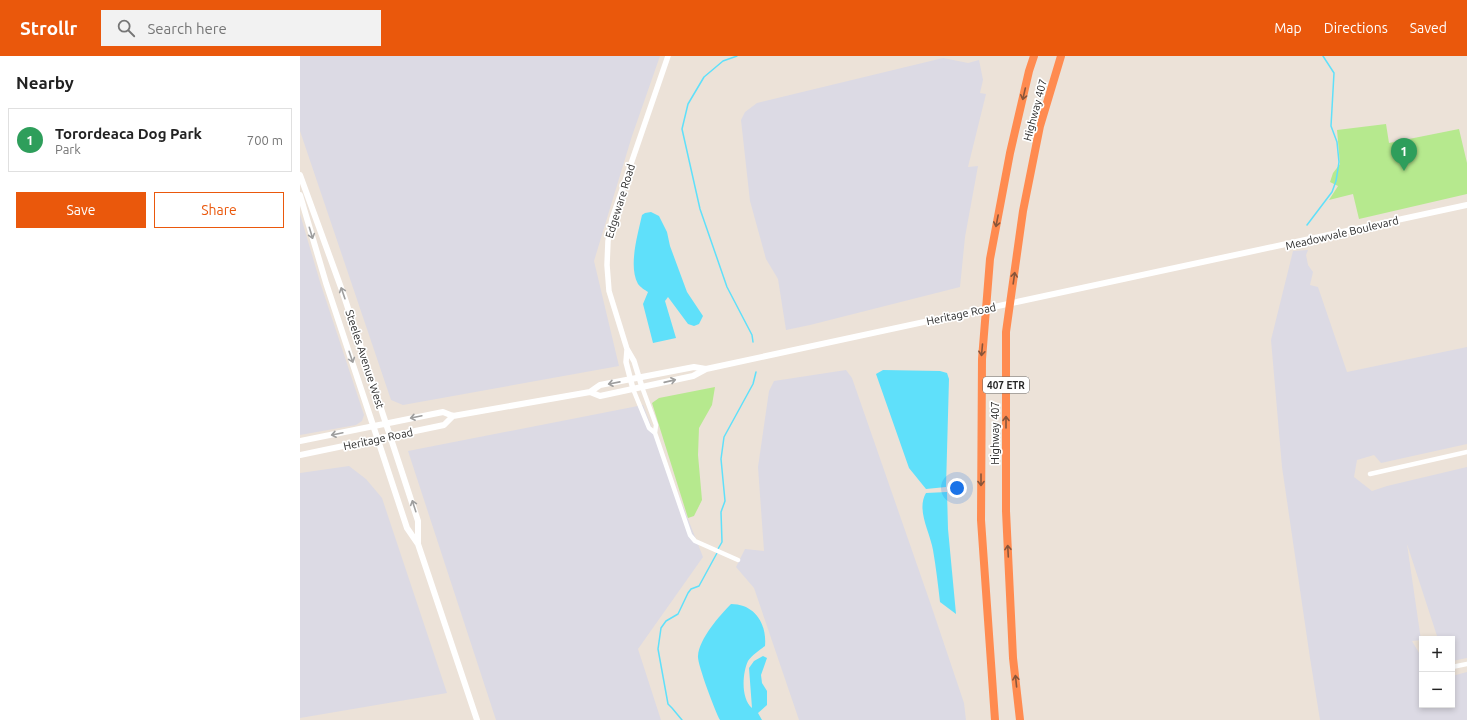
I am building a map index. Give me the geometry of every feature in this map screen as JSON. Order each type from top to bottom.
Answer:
[{"type":"highway","name":"Highway 407","points":[[995,720],[981,520],[982,359],[990,259],[1010,153],[1029,71],[1034,56]]},
{"type":"highway","name":"Highway 407","points":[[1020,720],[1013,658],[1006,512],[1006,332],[1025,203],[1040,126],[1061,56]]},
{"type":"main road","name":"Steeles Avenue West","points":[[300,175],[343,293],[418,521],[418,544]]},
{"type":"main road","name":"Steeles Avenue West","points":[[300,195],[326,283],[407,528],[418,544],[476,720]]},
{"type":"main road","name":"Meadowvale Boulevard","points":[[1217,261],[1467,205]]},
{"type":"main road","name":"Heritage Road","points":[[590,392],[600,396],[693,376],[706,369],[1034,298],[1217,261]]},
{"type":"main road","name":"Heritage Road","points":[[300,441],[442,412],[453,416],[590,392],[600,385],[694,367],[706,369]]},
{"type":"main road","name":"Heritage Road","points":[[300,455],[444,425],[453,416]]},
{"type":"street","name":"Edgeware Road","points":[[668,56],[612,219],[608,241],[607,265],[609,290],[627,349],[634,361],[656,426],[655,433],[690,535],[695,540],[738,560]]},
{"type":"street","points":[[300,210],[306,216]]},
{"type":"street","name":"Edgeware Road","points":[[627,349],[626,362],[633,389],[648,428],[655,433]]},
{"type":"street","points":[[1370,474],[1467,452]]},
{"type":"street","points":[[1455,666],[1467,664]]},
{"type":"shaded area","points":[[300,56],[660,56],[632,136],[594,261],[619,366],[403,405],[391,400],[300,131]]},
{"type":"shaded area","points":[[943,58],[968,63],[979,60],[983,80],[980,93],[986,94],[968,167],[978,166],[965,237],[960,287],[786,330],[778,279],[766,259],[750,201],[741,120],[745,112],[757,103]]},
{"type":"shaded area","points":[[300,214],[320,282],[364,415],[362,421],[356,425],[300,435]]},
{"type":"shaded area","points":[[1308,250],[1306,255],[1308,265],[1313,272],[1310,285],[1318,287],[1347,372],[1467,347],[1467,444],[1381,463],[1374,455],[1357,460],[1354,477],[1372,491],[1467,467],[1467,658],[1455,660],[1455,636],[1437,636],[1407,544],[1420,636],[1419,636],[1419,640],[1412,641],[1419,653],[1419,708],[1455,708],[1455,675],[1467,672],[1467,720],[1320,720],[1282,467],[1271,340],[1293,251]]},
{"type":"shaded area","points":[[846,370],[852,378],[931,605],[964,703],[966,720],[799,720],[754,588],[736,567],[745,549],[764,551],[758,467],[769,391],[774,381]]},
{"type":"shaded area","points":[[643,405],[703,557],[638,649],[661,720],[496,720],[408,451]]},
{"type":"shaded area","points":[[349,466],[366,479],[382,498],[447,693],[300,718],[300,473]]},
{"type":"green space","points":[[1386,124],[1389,143],[1459,129],[1467,163],[1467,194],[1359,219],[1353,194],[1329,200],[1338,186],[1330,182],[1333,173],[1340,164],[1337,130]]},
{"type":"green space","points":[[715,387],[712,405],[699,428],[698,455],[702,500],[694,516],[688,518],[652,403],[659,398]]},
{"type":"water","points":[[651,212],[659,216],[667,232],[670,246],[687,292],[703,316],[699,324],[694,326],[688,324],[668,297],[665,301],[676,338],[653,343],[643,304],[648,292],[638,284],[635,277],[634,268],[636,240],[642,215]]},
{"type":"water","points":[[883,370],[940,371],[947,373],[949,379],[946,487],[926,489],[909,468],[876,374]]},
{"type":"water","points":[[947,492],[948,529],[956,614],[940,602],[933,550],[922,507],[926,493]]},
{"type":"water","points":[[731,604],[747,607],[753,611],[758,617],[764,630],[765,646],[748,661],[744,679],[744,693],[748,704],[752,708],[749,668],[754,661],[763,656],[767,658],[761,675],[762,683],[767,691],[767,705],[758,713],[762,720],[720,720],[700,668],[698,656],[702,642],[716,621]]},
{"type":"waterway","points":[[737,56],[723,61],[704,77],[688,104],[682,129],[700,209],[727,287],[752,335],[753,342]]},
{"type":"waterway","points":[[1307,225],[1332,192],[1336,181],[1339,162],[1337,142],[1331,126],[1334,73],[1323,56]]},
{"type":"waterway","points":[[718,549],[722,542],[721,512],[725,501],[721,459],[724,437],[753,384],[756,372]]},
{"type":"waterway","points":[[682,720],[668,704],[658,649],[661,628],[666,621],[678,614],[691,589],[699,586],[717,553]]},
{"type":"place","name":"Torordeaca Dog Park","points":[[1404,171]]}]
